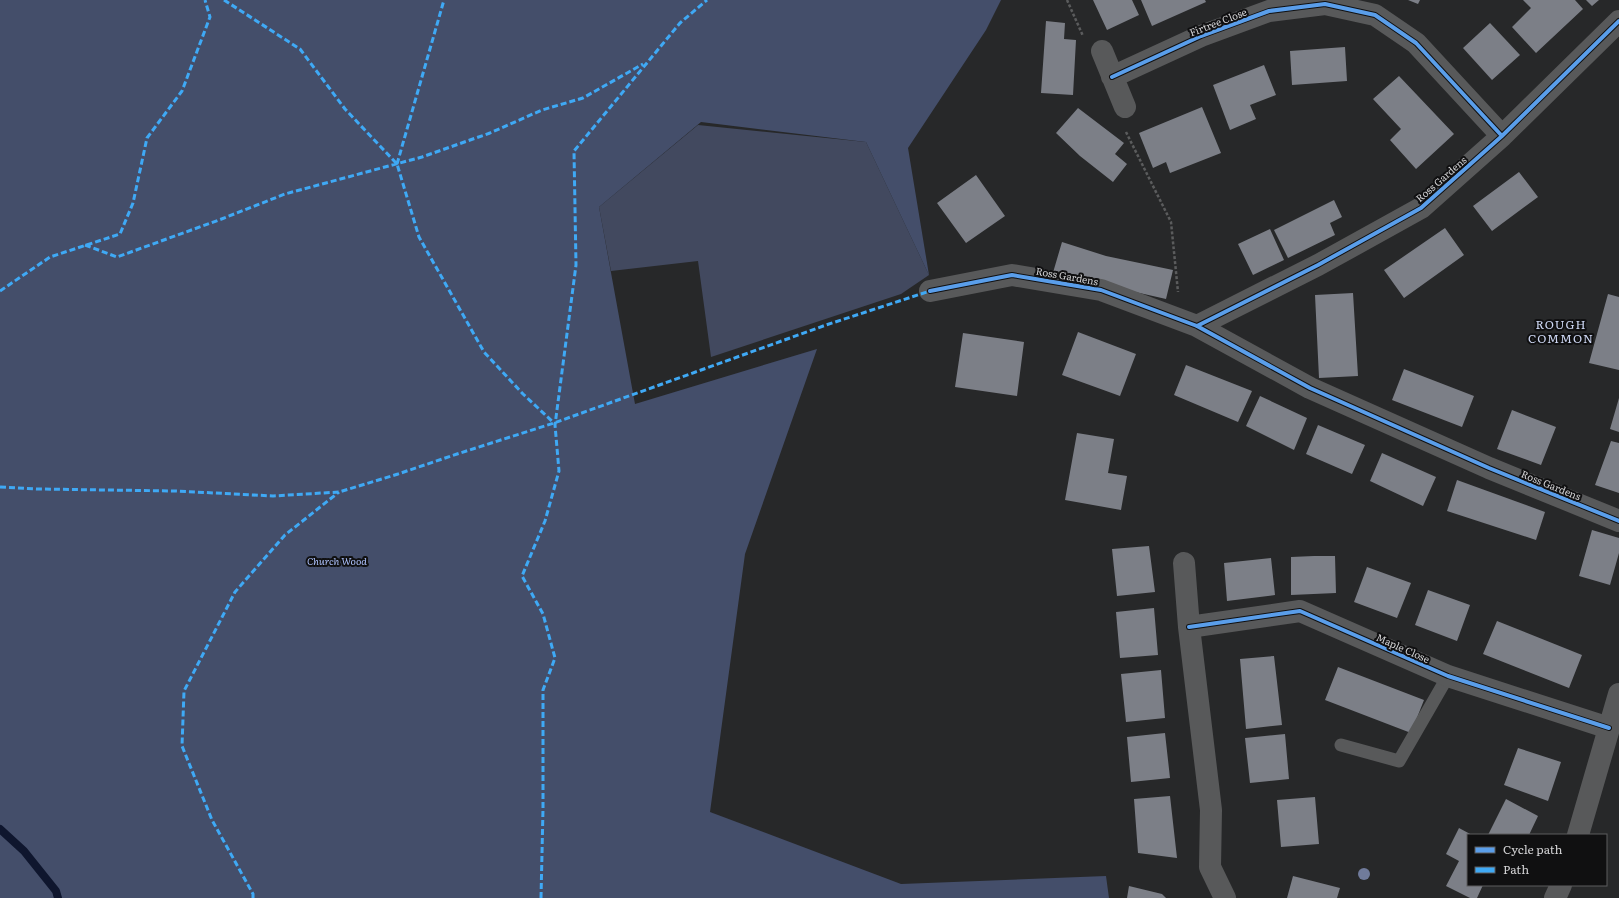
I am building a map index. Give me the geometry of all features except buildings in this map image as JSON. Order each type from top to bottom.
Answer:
[{"type":"street","name":"Firtree Close","points":[[1112,77],[1201,36],[1269,11],[1325,4],[1375,15],[1416,43],[1502,136]]},
{"type":"street","name":"Ross Gardens","points":[[1189,323],[1318,265],[1421,208],[1502,136],[1619,21]]},
{"type":"street","points":[[1102,52],[1125,107]]},
{"type":"street","name":"Ross Gardens","points":[[930,291],[1012,275],[1102,290],[1189,323],[1310,388],[1489,468],[1619,521]]},
{"type":"street","points":[[1184,563],[1211,810],[1210,867],[1225,898]]},
{"type":"street","name":"Maple Close","points":[[1190,627],[1300,611],[1448,676],[1609,728]]},
{"type":"street","points":[[1578,834],[1619,694]]},
{"type":"street","points":[[1555,898],[1561,886]]},
{"type":"lane","points":[[1341,745],[1399,761],[1448,676]]},
{"type":"path","points":[[1067,0],[1086,43],[1102,52]]},
{"type":"path","points":[[1125,107],[1122,124],[1171,222],[1189,323]]},
{"type":"shaded area","points":[[698,125],[866,142],[929,275],[901,294],[711,357],[698,261],[611,271],[599,207]]},
{"type":"green space","name":"Church Wood","points":[[0,0],[1001,0],[986,30],[908,148],[929,275],[866,142],[701,122],[599,207],[635,404],[817,349],[745,554],[710,812],[901,884],[1106,876],[1109,898],[0,898]]},
{"type":"waterway","points":[[0,829],[24,851],[56,891],[58,898]]},
{"type":"marked path","points":[[0,291],[50,257],[120,234],[133,203],[147,138],[182,91],[210,17],[205,0]]},
{"type":"marked path","points":[[224,0],[300,49],[345,109],[397,164],[419,237],[484,352],[523,394],[554,423]]},
{"type":"marked path","points":[[397,164],[444,0]]},
{"type":"marked path","points":[[541,898],[543,690],[555,658],[543,614],[522,576],[545,521],[559,471],[555,425],[576,265],[574,151],[680,23],[707,0]]},
{"type":"marked path","points":[[85,245],[117,257],[285,194],[422,157],[490,133],[542,110],[583,98],[643,64]]},
{"type":"marked path","points":[[0,487],[176,491],[273,496],[339,492],[554,423],[826,325],[930,291]]},
{"type":"marked path","points":[[253,898],[253,894],[212,820],[182,746],[184,691],[235,592],[285,535],[339,492]]},
{"type":"cycle path","points":[[1112,77],[1201,36],[1269,11],[1325,4],[1375,15],[1416,43],[1502,136]]},
{"type":"cycle path","points":[[1197,326],[1318,265],[1421,208],[1502,136],[1619,21]]},
{"type":"cycle path","points":[[930,291],[1012,275],[1101,290],[1197,326],[1310,388],[1489,468],[1619,521]]},
{"type":"cycle path","points":[[1189,627],[1300,611],[1448,676],[1609,728]]},
{"type":"district","name":"ROUGH COMMON","points":[[1561,332]]}]
